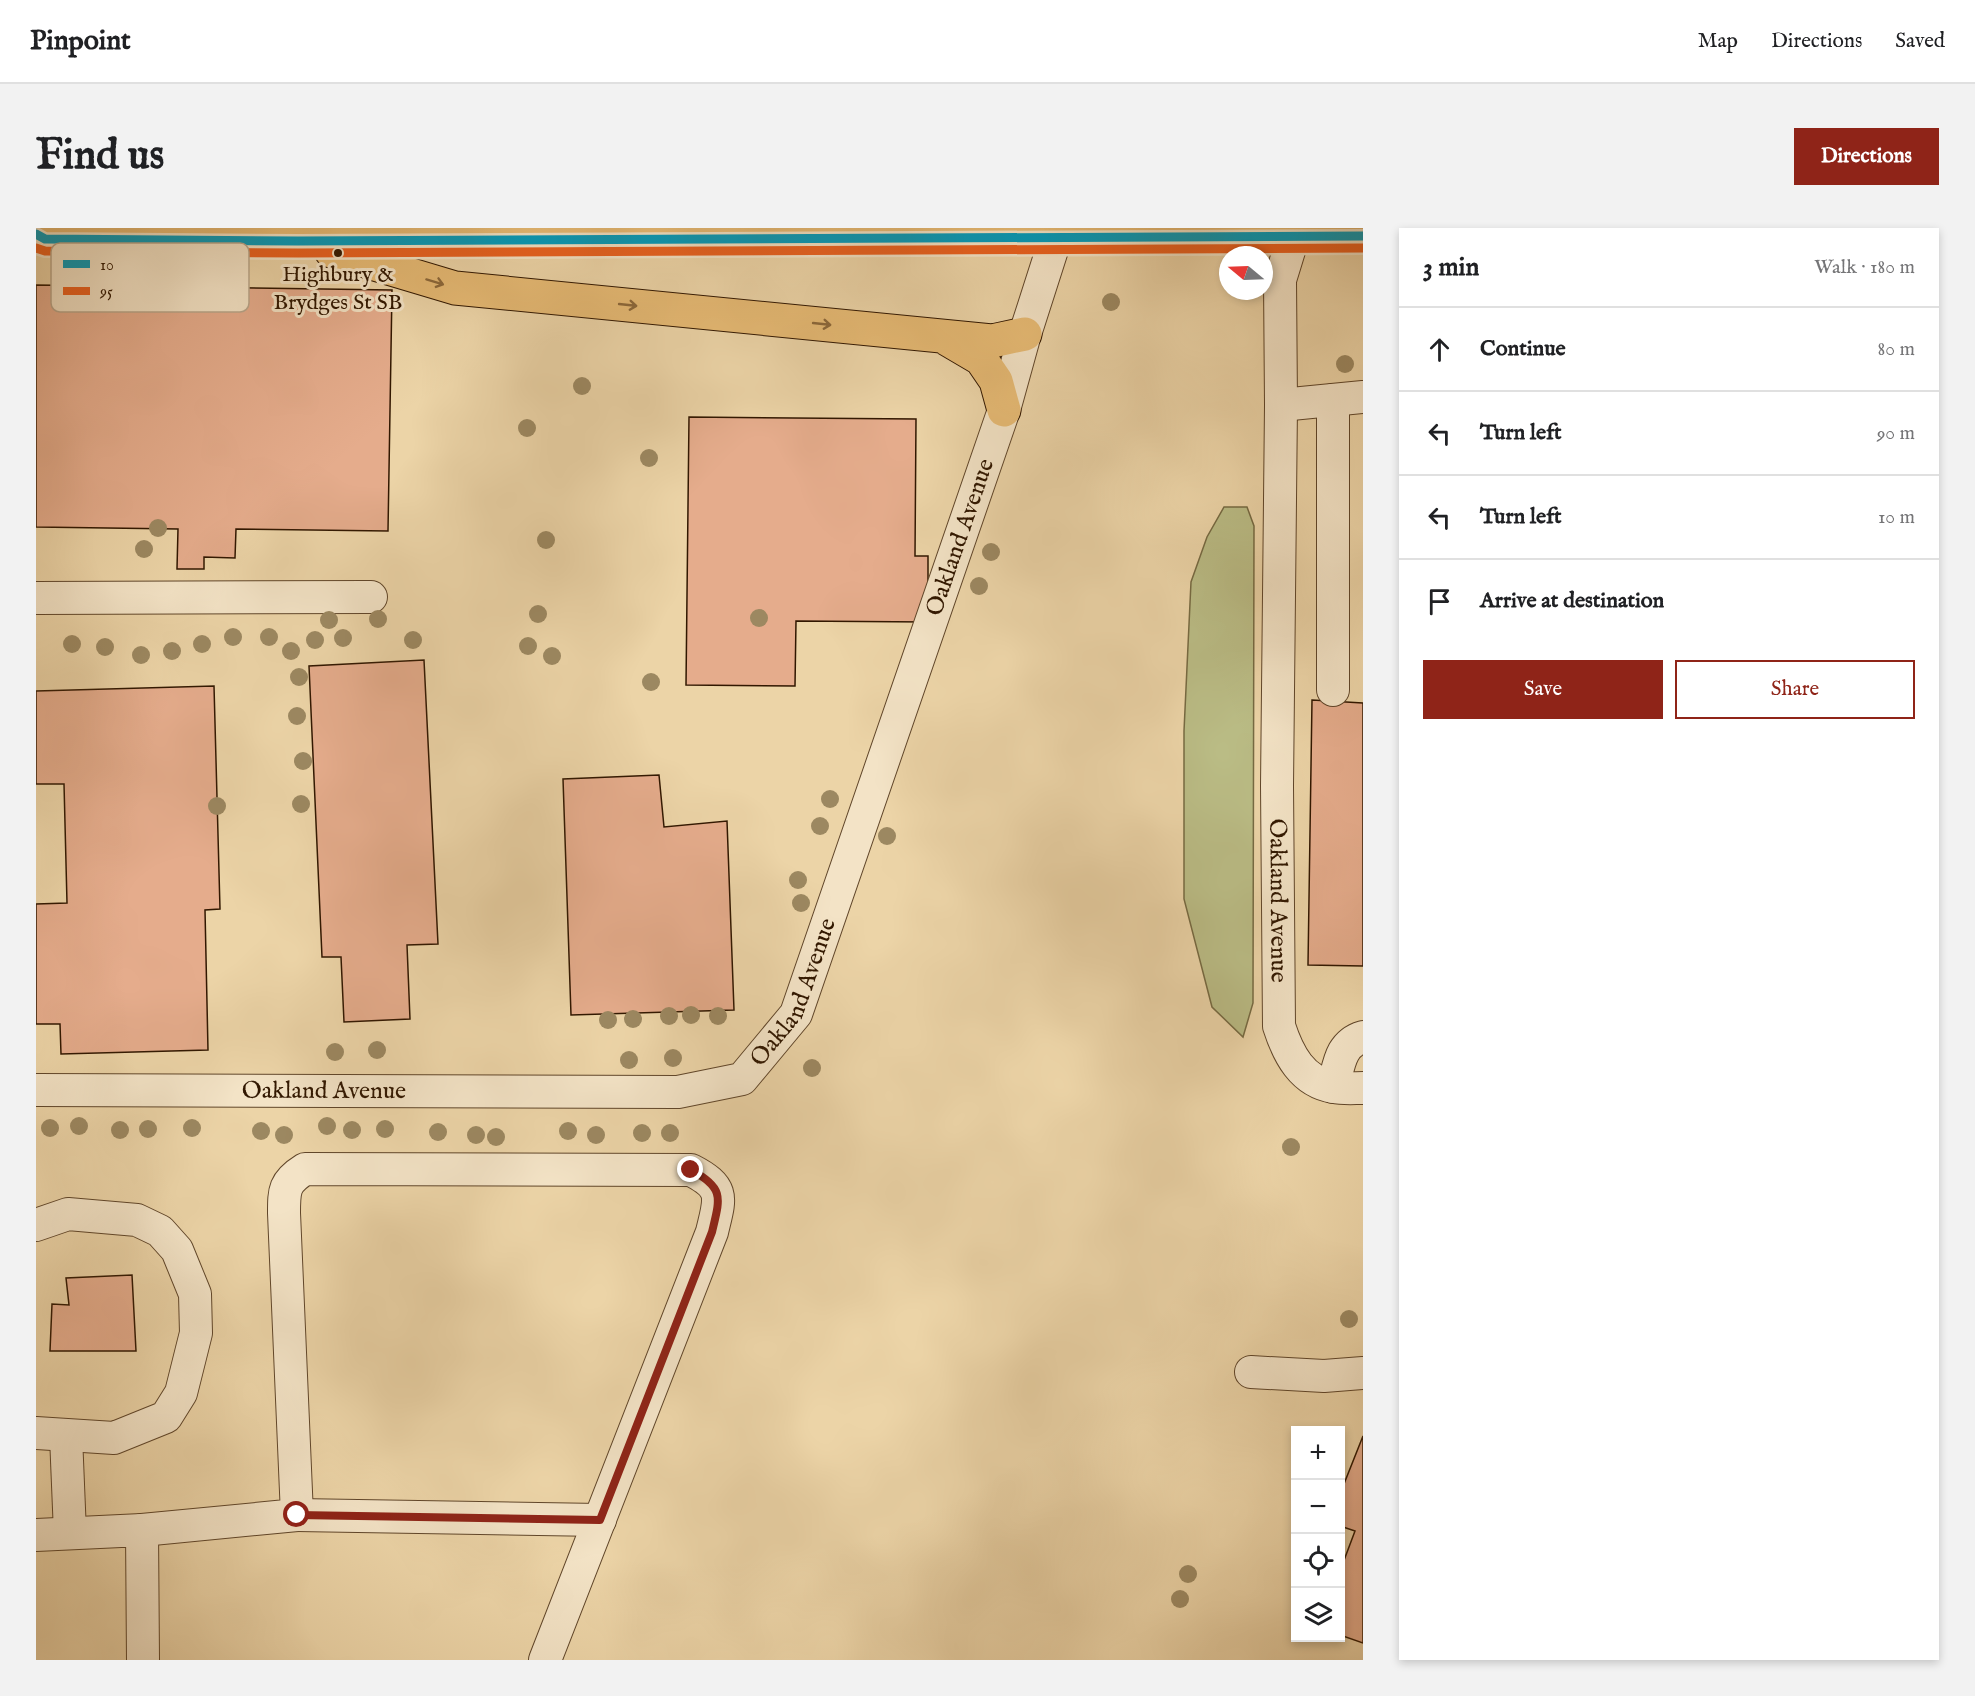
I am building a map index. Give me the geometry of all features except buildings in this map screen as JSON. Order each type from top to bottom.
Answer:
[{"type":"main road","points":[[36,234],[45,239],[298,241],[1363,236]]},
{"type":"main road","points":[[298,241],[455,288],[992,341],[1024,334]]},
{"type":"main road","points":[[943,336],[981,359],[996,381],[1004,410]]},
{"type":"street","name":"Oakland Avenue","points":[[36,1089],[678,1092],[742,1079],[796,1014],[1004,410],[1024,334],[1059,228]]},
{"type":"street","name":"Oakland Avenue","points":[[1296,228],[1280,280],[1278,1026],[1287,1050],[1298,1067],[1315,1081],[1348,1088]]},
{"type":"street","points":[[1281,405],[1348,399],[1333,690]]},
{"type":"street","points":[[36,598],[371,597]]},
{"type":"street","points":[[1348,1088],[1342,1052],[1355,1040],[1363,1038]]},
{"type":"street","points":[[297,1515],[284,1213],[284,1193],[292,1177],[305,1169],[691,1170],[707,1178],[717,1192],[720,1202],[712,1232],[545,1660]]},
{"type":"street","points":[[36,1225],[68,1214],[137,1220],[160,1231],[177,1250],[195,1294],[196,1333],[187,1373],[181,1393],[166,1417],[114,1438],[51,1435],[70,1533]]},
{"type":"street","points":[[1251,1371],[1324,1376],[1363,1373]]},
{"type":"street","points":[[36,1535],[142,1530],[297,1515],[600,1520]]},
{"type":"street","points":[[142,1530],[143,1660]]},
{"type":"green space","points":[[1224,507],[1247,507],[1254,526],[1253,1003],[1243,1037],[1212,1007],[1184,899],[1184,731],[1191,582],[1207,537]]},
{"type":"transit line","name":"10","points":[[36,234],[45,239],[298,241],[1363,236]]},
{"type":"transit line","name":"95","points":[[36,248],[51,251]]},
{"type":"transit line","name":"95","points":[[249,253],[1363,248]]},
{"type":"place","name":"Highbury & Brydges St SB","points":[[338,253]]},
{"type":"route","points":[[297,1515],[600,1520],[712,1232],[720,1202],[717,1192],[707,1178],[691,1170]]}]
